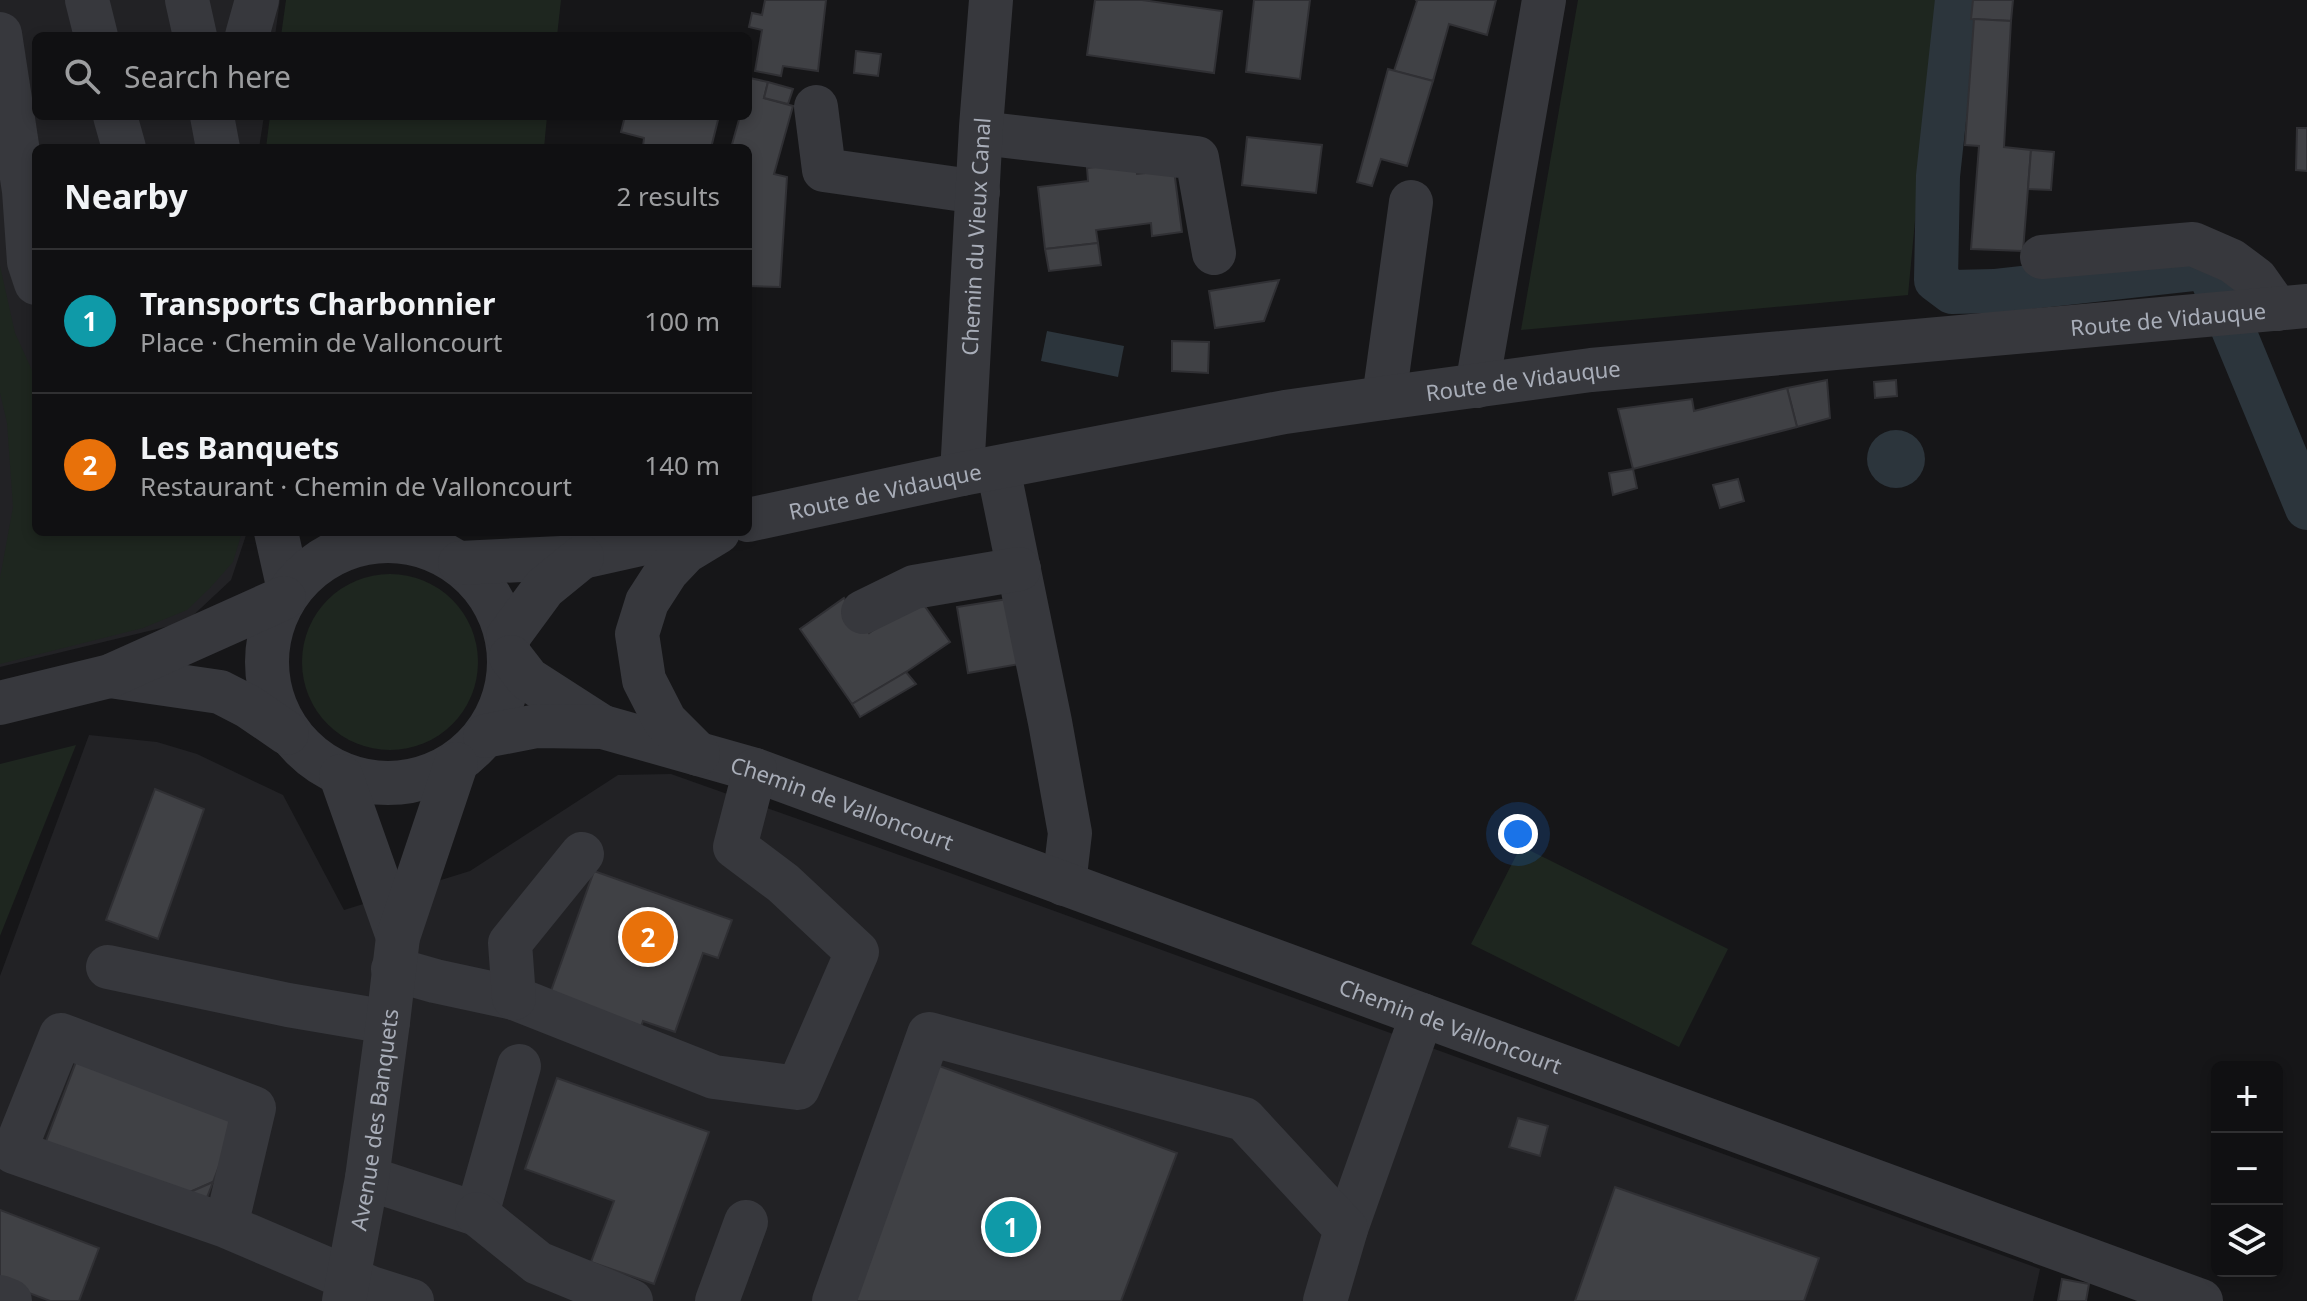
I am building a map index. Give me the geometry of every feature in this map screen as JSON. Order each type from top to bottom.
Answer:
[{"type":"street","points":[[87,0],[95,32]]},
{"type":"street","points":[[187,0],[194,32]]},
{"type":"street","points":[[248,32],[257,0]]},
{"type":"street","name":"Chemin du Vieux Canal","points":[[991,0],[978,192],[980,471],[1019,569],[1070,833],[1064,884]]},
{"type":"street","points":[[1477,386],[1544,0]]},
{"type":"street","points":[[0,34],[25,114],[24,191],[32,271]]},
{"type":"street","points":[[816,107],[824,170],[978,192]]},
{"type":"street","points":[[116,120],[123,144]]},
{"type":"street","points":[[213,120],[217,144]]},
{"type":"street","points":[[981,133],[1197,158],[1214,253]]},
{"type":"street","points":[[1384,398],[1411,202]]},
{"type":"street","points":[[2042,257],[2193,244],[2232,261],[2292,307]]},
{"type":"street","name":"Route de Vidauque","points":[[752,519],[1285,412],[1384,398],[1591,370],[2292,307]]},
{"type":"street","points":[[277,536],[286,594],[267,642],[268,690],[287,733]]},
{"type":"street","points":[[0,703],[110,676],[286,594],[329,555],[376,536],[422,544],[460,563],[482,583],[498,608],[509,647],[505,699],[471,750],[400,785],[341,776],[311,758],[287,733],[220,692],[110,676]]},
{"type":"street","points":[[460,563],[582,557],[676,536]]},
{"type":"street","name":"Chemin de Valloncourt","points":[[698,754],[665,721],[644,680],[637,634],[647,602],[667,571],[685,552],[711,536]]},
{"type":"street","points":[[509,647],[544,588],[582,557]]},
{"type":"street","points":[[863,612],[914,587],[1019,569]]},
{"type":"street","name":"Chemin de Valloncourt","points":[[509,647],[528,679],[603,727]]},
{"type":"street","name":"Chemin de Valloncourt","points":[[471,750],[537,726],[603,727],[755,770],[2201,1301]]},
{"type":"street","name":"Avenue des Banquets","points":[[346,1289],[367,1178],[395,953],[471,750]]},
{"type":"street","points":[[395,953],[435,981],[514,998],[714,1077],[798,1088],[857,952],[783,883],[735,847],[755,770]]},
{"type":"street","name":"Avenue des Banquets","points":[[341,776],[395,953]]},
{"type":"street","points":[[514,998],[510,943],[582,854]]},
{"type":"street","points":[[108,967],[288,1005],[388,1022]]},
{"type":"street","points":[[1325,1301],[1346,1229],[1422,1015]]},
{"type":"street","points":[[834,1301],[929,1034],[1244,1119],[1346,1229]]},
{"type":"street","points":[[226,1226],[254,1108],[61,1035],[14,1152],[226,1226],[346,1289],[412,1301]]},
{"type":"street","points":[[477,1214],[519,1066]]},
{"type":"street","points":[[367,1178],[477,1214],[538,1263],[631,1301]]},
{"type":"street","points":[[717,1301],[746,1222]]},
{"type":"street","points":[[0,1297],[10,1301]]},
{"type":"shaded area","points":[[0,0],[280,0],[276,32],[32,32],[32,120],[263,120],[260,144],[32,144],[32,536],[246,536],[231,580],[186,622],[0,667]]},
{"type":"shaded area","points":[[286,0],[561,0],[557,32],[282,32]]},
{"type":"shaded area","points":[[1578,0],[1936,0],[1908,295],[1521,330]]},
{"type":"shaded area","points":[[270,120],[547,120],[544,144],[266,144]]},
{"type":"shaded area","points":[[0,266],[15,333],[32,370],[32,536],[241,536],[233,562],[187,610],[143,628],[0,664],[0,578],[13,507],[7,423],[0,393]]},
{"type":"shaded area","points":[[1047,331],[1124,346],[1118,377],[1041,361]]},
{"type":"shaded area","points":[[1896,430],[1916,439],[1925,459],[1916,479],[1896,488],[1876,479],[1867,459],[1876,439]]},
{"type":"shaded area","points":[[390,574],[424,581],[452,600],[471,628],[478,662],[471,696],[452,724],[424,743],[390,750],[356,743],[328,724],[309,696],[302,662],[309,628],[328,600],[356,581]]},
{"type":"shaded area","points":[[89,735],[157,742],[197,754],[283,795],[344,910],[470,871],[618,775],[671,774],[2040,1269],[2033,1301],[0,1301],[0,976]]},
{"type":"shaded area","points":[[76,745],[0,936],[0,764]]},
{"type":"shaded area","points":[[1521,846],[1728,949],[1679,1047],[1471,944]]},
{"type":"building","points":[[765,0],[826,0],[818,71],[783,66],[781,76],[755,71],[762,30],[749,27],[752,13],[762,15]]},
{"type":"building","points":[[1095,0],[1142,0],[1222,11],[1214,73],[1087,55]]},
{"type":"building","points":[[1254,0],[1310,0],[1300,79],[1246,72]]},
{"type":"building","points":[[1416,0],[1496,0],[1487,35],[1449,24],[1433,81],[1394,71]]},
{"type":"building","points":[[1973,0],[2013,0],[2011,21],[1971,19]]},
{"type":"building","points":[[1974,19],[2011,21],[2004,147],[2031,150],[2023,251],[1971,249],[1979,146],[1965,145]]},
{"type":"building","points":[[856,51],[881,54],[878,76],[854,73]]},
{"type":"building","points":[[1388,69],[1433,81],[1407,166],[1381,159],[1372,186],[1357,182]]},
{"type":"building","points":[[752,78],[768,82],[764,98],[793,106],[774,174],[787,177],[780,287],[752,286],[752,144],[732,144],[739,120],[752,120]]},
{"type":"building","points":[[768,82],[793,89],[788,104],[764,98]]},
{"type":"building","points":[[624,120],[718,120],[712,144],[643,144],[644,138],[621,132]]},
{"type":"building","points":[[2297,128],[2307,128],[2307,171],[2296,170]]},
{"type":"building","points":[[1247,137],[1322,145],[1316,193],[1242,185]]},
{"type":"building","points":[[2031,150],[2054,152],[2051,190],[2028,189]]},
{"type":"building","points":[[1136,162],[1137,174],[1174,170],[1182,232],[1152,236],[1151,223],[1096,230],[1098,243],[1045,249],[1038,187],[1088,181],[1087,168]]},
{"type":"building","points":[[1098,243],[1101,265],[1049,271],[1045,249]]},
{"type":"building","points":[[1279,280],[1264,321],[1215,328],[1209,291]]},
{"type":"building","points":[[1172,341],[1209,342],[1208,373],[1172,371]]},
{"type":"building","points":[[1827,380],[1830,418],[1797,427],[1787,388]]},
{"type":"building","points":[[1896,380],[1897,396],[1875,398],[1874,382]]},
{"type":"building","points":[[1787,388],[1797,427],[1633,469],[1618,409],[1692,399],[1694,411]]},
{"type":"building","points":[[1633,469],[1637,488],[1613,495],[1609,473]]},
{"type":"building","points":[[1738,479],[1744,501],[1720,508],[1713,485]]},
{"type":"building","points":[[844,598],[869,633],[919,598],[950,642],[852,704],[800,629]]},
{"type":"building","points":[[1014,598],[1025,663],[968,673],[957,607]]},
{"type":"building","points":[[906,672],[916,684],[860,717],[852,704]]},
{"type":"building","points":[[155,789],[204,809],[158,939],[106,920]]},
{"type":"building","points":[[594,871],[732,920],[718,958],[703,953],[675,1032],[643,1021],[638,1035],[551,991]]},
{"type":"building","points":[[79,1054],[238,1116],[213,1182],[181,1196],[45,1144]]},
{"type":"building","points":[[934,1064],[1177,1153],[1121,1301],[845,1301]]},
{"type":"building","points":[[557,1078],[709,1132],[654,1284],[591,1262],[614,1201],[525,1169]]},
{"type":"building","points":[[1518,1118],[1548,1126],[1540,1156],[1509,1147]]},
{"type":"building","points":[[213,1182],[204,1205],[181,1196]]},
{"type":"building","points":[[1615,1187],[1819,1258],[1804,1301],[1575,1301]]},
{"type":"building","points":[[0,1210],[99,1248],[79,1301],[50,1301],[0,1282]]},
{"type":"building","points":[[2062,1279],[2089,1284],[2086,1301],[2058,1301]]},
{"type":"waterway","points":[[1957,0],[1938,176],[1936,280],[1952,292],[1994,291],[2204,268],[2211,276],[2307,508]]},
{"type":"place","name":"Les Banquets","points":[[648,937]]},
{"type":"place","name":"Transports Charbonnier","points":[[1011,1227]]}]
